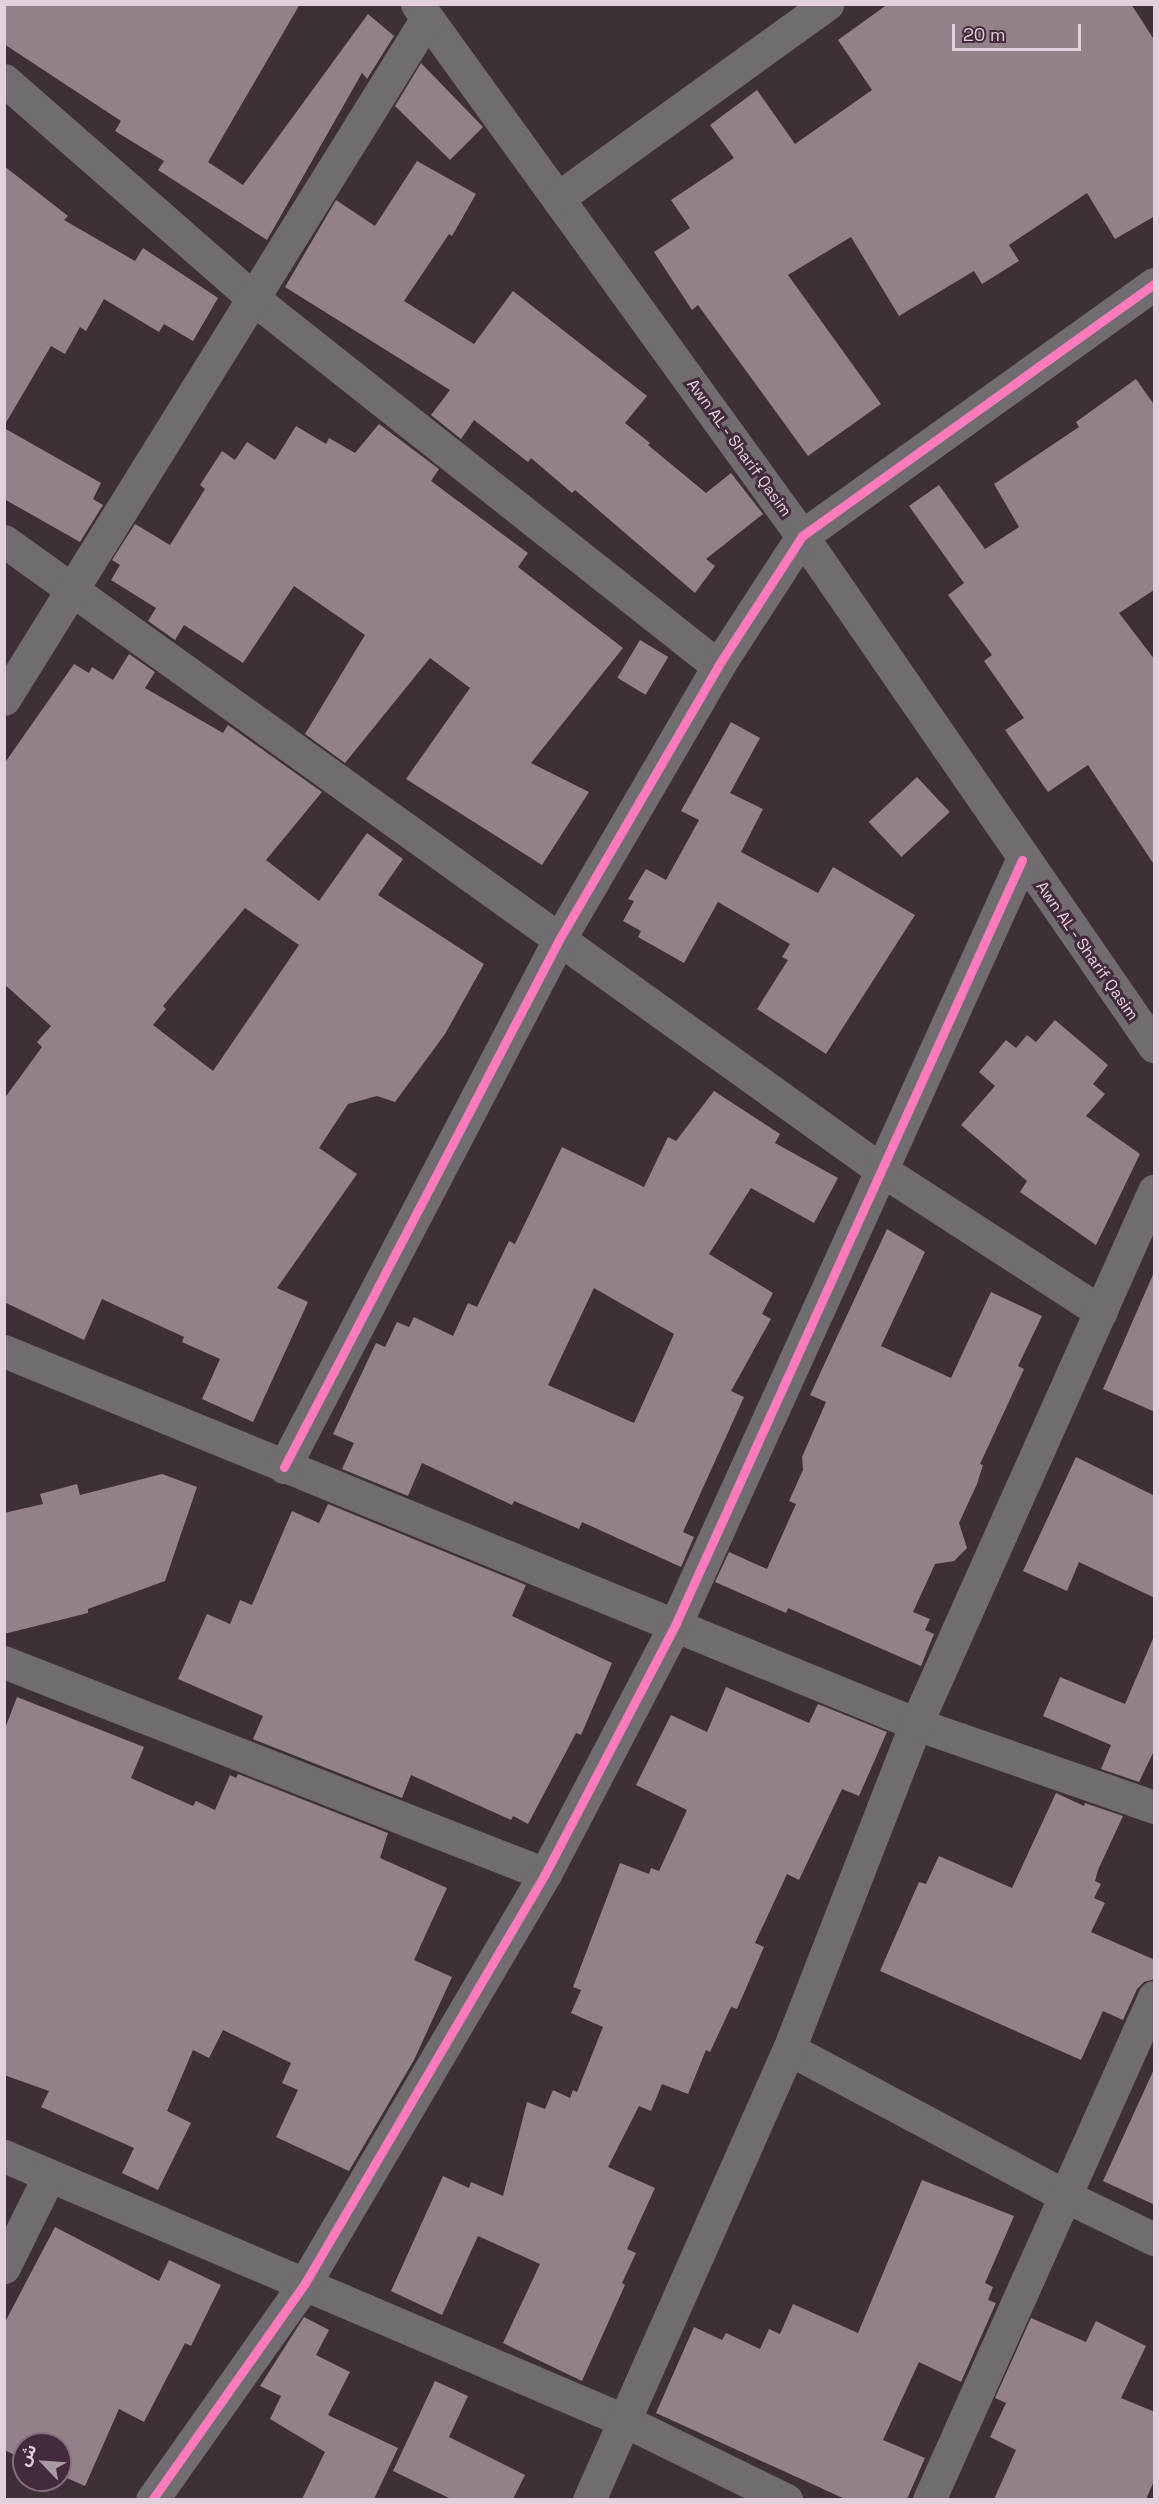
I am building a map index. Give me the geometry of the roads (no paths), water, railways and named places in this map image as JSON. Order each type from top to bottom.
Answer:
[{"type":"street","points":[[558,198],[827,4]]},
{"type":"street","points":[[4,699],[74,592],[255,300],[422,11]]},
{"type":"street","name":"Awn AL - Sharif Qasim","points":[[422,11],[802,536],[1022,860],[1155,1046]]},
{"type":"street","points":[[4,81],[255,300],[718,666]]},
{"type":"street","points":[[285,1467],[560,938],[718,666],[802,536],[1150,297]]},
{"type":"street","points":[[4,541],[880,1169],[1101,1312]]},
{"type":"street","points":[[152,2499],[305,2283],[545,1874],[676,1623],[1022,860]]},
{"type":"street","points":[[589,2499],[789,2049],[916,1724],[1155,1191]]},
{"type":"street","points":[[4,1351],[285,1467],[676,1623],[916,1724],[1155,1807]]},
{"type":"street","points":[[4,1662],[545,1874]]},
{"type":"street","points":[[929,2499],[1155,1997]]},
{"type":"street","points":[[789,2049],[1065,2196],[1155,2239]]},
{"type":"street","points":[[4,2156],[623,2420],[786,2499]]},
{"type":"street","points":[[4,2267],[49,2176]]}]
